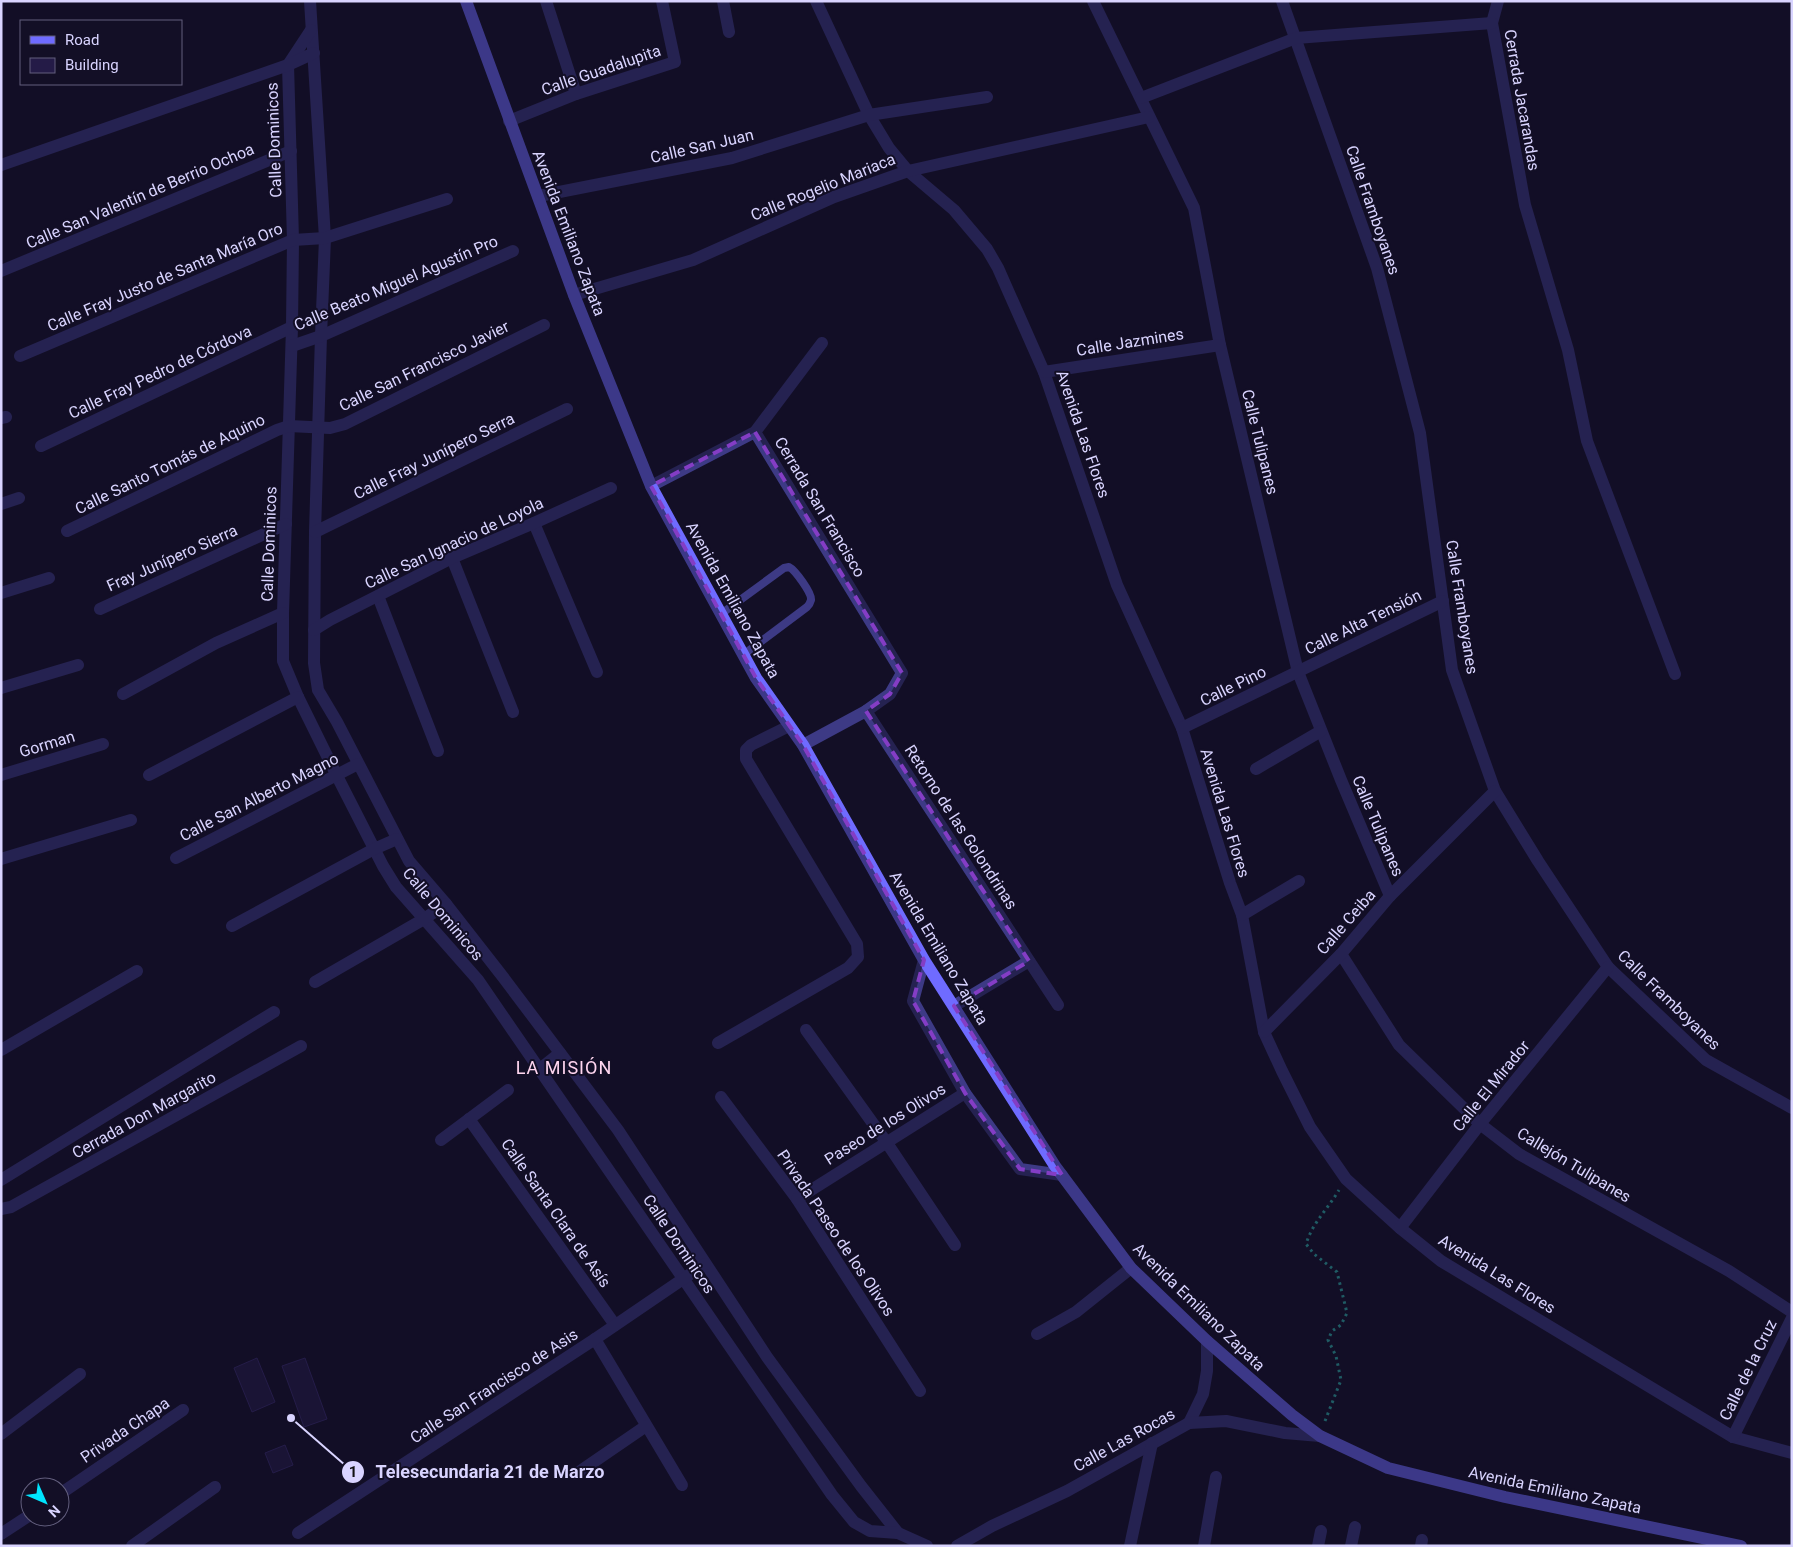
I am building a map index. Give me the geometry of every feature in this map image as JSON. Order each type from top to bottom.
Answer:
[{"type":"main road","name":"Avenida Emiliano Zapata","points":[[466,1],[574,294],[652,486],[756,678],[803,745],[924,960],[1062,1174],[1131,1268],[1207,1342],[1292,1415],[1320,1436],[1388,1468],[1505,1497],[1741,1546]]},
{"type":"street","name":"Calle Dominicos","points":[[310,1],[326,238],[320,336],[314,532],[314,663],[318,690],[409,861],[446,904],[618,1130],[767,1357],[898,1534]]},
{"type":"street","points":[[546,1],[576,94]]},
{"type":"street","name":"Calle Guadalupita","points":[[509,121],[576,94],[675,62],[662,1]]},
{"type":"street","points":[[723,1],[730,32]]},
{"type":"street","name":"Avenida Las Flores","points":[[816,1],[869,115],[889,148],[908,171],[954,210],[987,249],[998,268],[1044,372],[1117,585],[1182,728],[1230,883],[1242,915],[1264,1032],[1310,1127],[1346,1179],[1400,1228],[1441,1261],[1733,1436],[1792,1453]]},
{"type":"street","name":"Calle Tulipanes","points":[[1093,1],[1194,208],[1220,345],[1298,672],[1390,896]]},
{"type":"street","name":"Calle Framboyanes","points":[[1282,1],[1377,268],[1420,432],[1452,670],[1495,791],[1538,861],[1608,966],[1706,1060],[1792,1108]]},
{"type":"street","name":"Cerrada Jacarandas","points":[[1498,1],[1492,23],[1525,205],[1568,350],[1587,441],[1675,674]]},
{"type":"street","points":[[1141,98],[1296,38],[1492,23]]},
{"type":"street","points":[[288,65],[311,30]]},
{"type":"street","points":[[1,165],[288,65],[314,53]]},
{"type":"street","name":"Calle Dominicos","points":[[288,65],[293,240],[292,346],[283,661],[298,697],[374,849],[396,887],[478,980],[832,1495],[854,1522],[870,1531],[898,1534],[928,1546]]},
{"type":"street","name":"Calle San Juan","points":[[538,196],[732,158],[869,115],[986,97]]},
{"type":"street","name":"Calle Rogelio Mariaca","points":[[574,294],[693,260],[834,197],[908,171],[1149,117]]},
{"type":"street","name":"Calle San Valentín de Berrio Ochoa","points":[[1,271],[291,151]]},
{"type":"street","name":"Calle Fray Justo de Santa María Oro","points":[[20,356],[293,240],[326,238],[447,199]]},
{"type":"street","name":"Calle Beato Miguel Agustín Pro","points":[[292,346],[320,336],[513,251]]},
{"type":"street","name":"Calle San Francisco Javier","points":[[317,428],[330,428],[345,424],[544,325]]},
{"type":"street","name":"Calle Fray Pedro de Córdova","points":[[41,446],[292,327]]},
{"type":"street","points":[[755,432],[822,343]]},
{"type":"street","name":"Calle Jazmines","points":[[1044,372],[1220,345]]},
{"type":"street","name":"Calle Fray Junípero Serra","points":[[314,532],[567,409]]},
{"type":"street","name":"Calle Santo Tomás de Aquino","points":[[67,532],[277,430],[289,426],[317,428]]},
{"type":"street","name":"Cerrada San Francisco","points":[[652,486],[755,432],[902,673],[890,694],[866,711]]},
{"type":"street","name":"Calle San Ignacio de Loyola","points":[[314,630],[452,558],[610,488]]},
{"type":"street","points":[[1,504],[19,498]]},
{"type":"street","points":[[534,523],[597,672]]},
{"type":"street","name":"Fray Junípero Sierra","points":[[100,609],[286,524]]},
{"type":"street","points":[[452,558],[513,712]]},
{"type":"street","points":[[1,594],[49,578]]},
{"type":"street","points":[[378,596],[438,751]]},
{"type":"street","name":"Calle Alta Tensión","points":[[1298,672],[1443,601]]},
{"type":"street","points":[[123,694],[216,643],[283,613]]},
{"type":"street","points":[[1,688],[78,664]]},
{"type":"street","name":"Calle Pino","points":[[1182,728],[1298,672]]},
{"type":"street","points":[[149,775],[298,697]]},
{"type":"street","points":[[803,745],[866,711]]},
{"type":"street","name":"Retorno de las Golondrinas","points":[[866,711],[1058,1005]]},
{"type":"street","points":[[718,1042],[848,968],[858,957],[857,944],[746,759],[746,750],[751,745],[790,726]]},
{"type":"street","points":[[1256,769],[1321,731]]},
{"type":"street","name":"Gorman","points":[[1,775],[103,744]]},
{"type":"street","name":"Calle San Alberto Magno","points":[[176,858],[358,764]]},
{"type":"street","name":"Calle Ceiba","points":[[1264,1032],[1341,954],[1390,896],[1495,791]]},
{"type":"street","points":[[1,859],[131,820]]},
{"type":"street","points":[[232,926],[374,849],[398,839]]},
{"type":"street","points":[[1242,915],[1299,881]]},
{"type":"street","points":[[315,982],[424,919],[446,904]]},
{"type":"street","name":"Callejón Tulipanes","points":[[1341,954],[1400,1045],[1480,1124],[1519,1154],[1729,1272],[1792,1312]]},
{"type":"street","name":"Paseo de los Olivos","points":[[924,960],[913,1001],[966,1093],[1020,1169],[1062,1174]]},
{"type":"street","points":[[954,1006],[1029,961]]},
{"type":"street","name":"Calle El Mirador","points":[[1400,1228],[1480,1124],[1608,966]]},
{"type":"street","points":[[1,1050],[137,971]]},
{"type":"street","name":"Cerrada Don Margarito","points":[[1,1180],[274,1012]]},
{"type":"street","points":[[806,1030],[887,1143],[954,1245]]},
{"type":"street","name":"Cerrada Don Margarito","points":[[1,1209],[11,1208],[301,1046]]},
{"type":"street","points":[[540,1069],[560,1053]]},
{"type":"street","points":[[441,1140],[508,1090]]},
{"type":"street","name":"Paseo de los Olivos","points":[[797,1200],[966,1093]]},
{"type":"street","name":"Privada Paseo de los Olivos","points":[[721,1097],[797,1200],[920,1391]]},
{"type":"street","name":"Calle Santa Clara de Asís","points":[[469,1119],[615,1325]]},
{"type":"street","name":"Calle San Francisco de Asis","points":[[298,1533],[595,1339],[705,1264]]},
{"type":"street","points":[[1037,1334],[1076,1312],[1131,1268]]},
{"type":"street","name":"Calle de la Cruz","points":[[1733,1436],[1792,1318]]},
{"type":"street","points":[[595,1339],[682,1484]]},
{"type":"street","points":[[1189,1423],[1203,1394],[1207,1371],[1207,1342]]},
{"type":"street","points":[[1,1434],[80,1374]]},
{"type":"street","name":"Privada Chapa","points":[[70,1487],[183,1410]]},
{"type":"street","name":"Calle Las Rocas","points":[[957,1546],[992,1526],[1067,1490],[1189,1423],[1226,1421],[1285,1433],[1320,1436]]},
{"type":"street","points":[[576,1474],[646,1426]]},
{"type":"street","points":[[1130,1546],[1152,1443]]},
{"type":"street","points":[[1204,1546],[1216,1477]]},
{"type":"street","points":[[132,1546],[215,1487]]},
{"type":"street","points":[[1,1534],[20,1522]]},
{"type":"street","points":[[1351,1546],[1355,1527]]},
{"type":"street","points":[[1318,1546],[1322,1531]]},
{"type":"lane","points":[[721,614],[784,568],[789,567],[795,570],[811,597],[807,607],[743,654]]},
{"type":"path","points":[[1320,1436],[1341,1380],[1336,1356],[1328,1340],[1332,1332],[1341,1325],[1347,1313],[1337,1272],[1314,1254],[1306,1244],[1315,1222],[1328,1209],[1346,1179]]},
{"type":"highlighted area","points":[[755,432],[902,673],[890,694],[866,711],[1029,961],[954,1006],[1062,1175],[1020,1169],[965,1093],[913,1001],[924,960],[803,745],[756,678],[651,486]]},
{"type":"building","points":[[257,1358],[275,1402],[252,1412],[234,1368]]},
{"type":"building","points":[[305,1358],[327,1419],[304,1427],[282,1366]]},
{"type":"building","points":[[285,1445],[293,1465],[273,1473],[265,1453]]},
{"type":"place","name":"Telesecundaria 21 de Marzo","points":[[291,1418]]},
{"type":"district","name":"LA MISIÓN","points":[[564,1067]]}]
